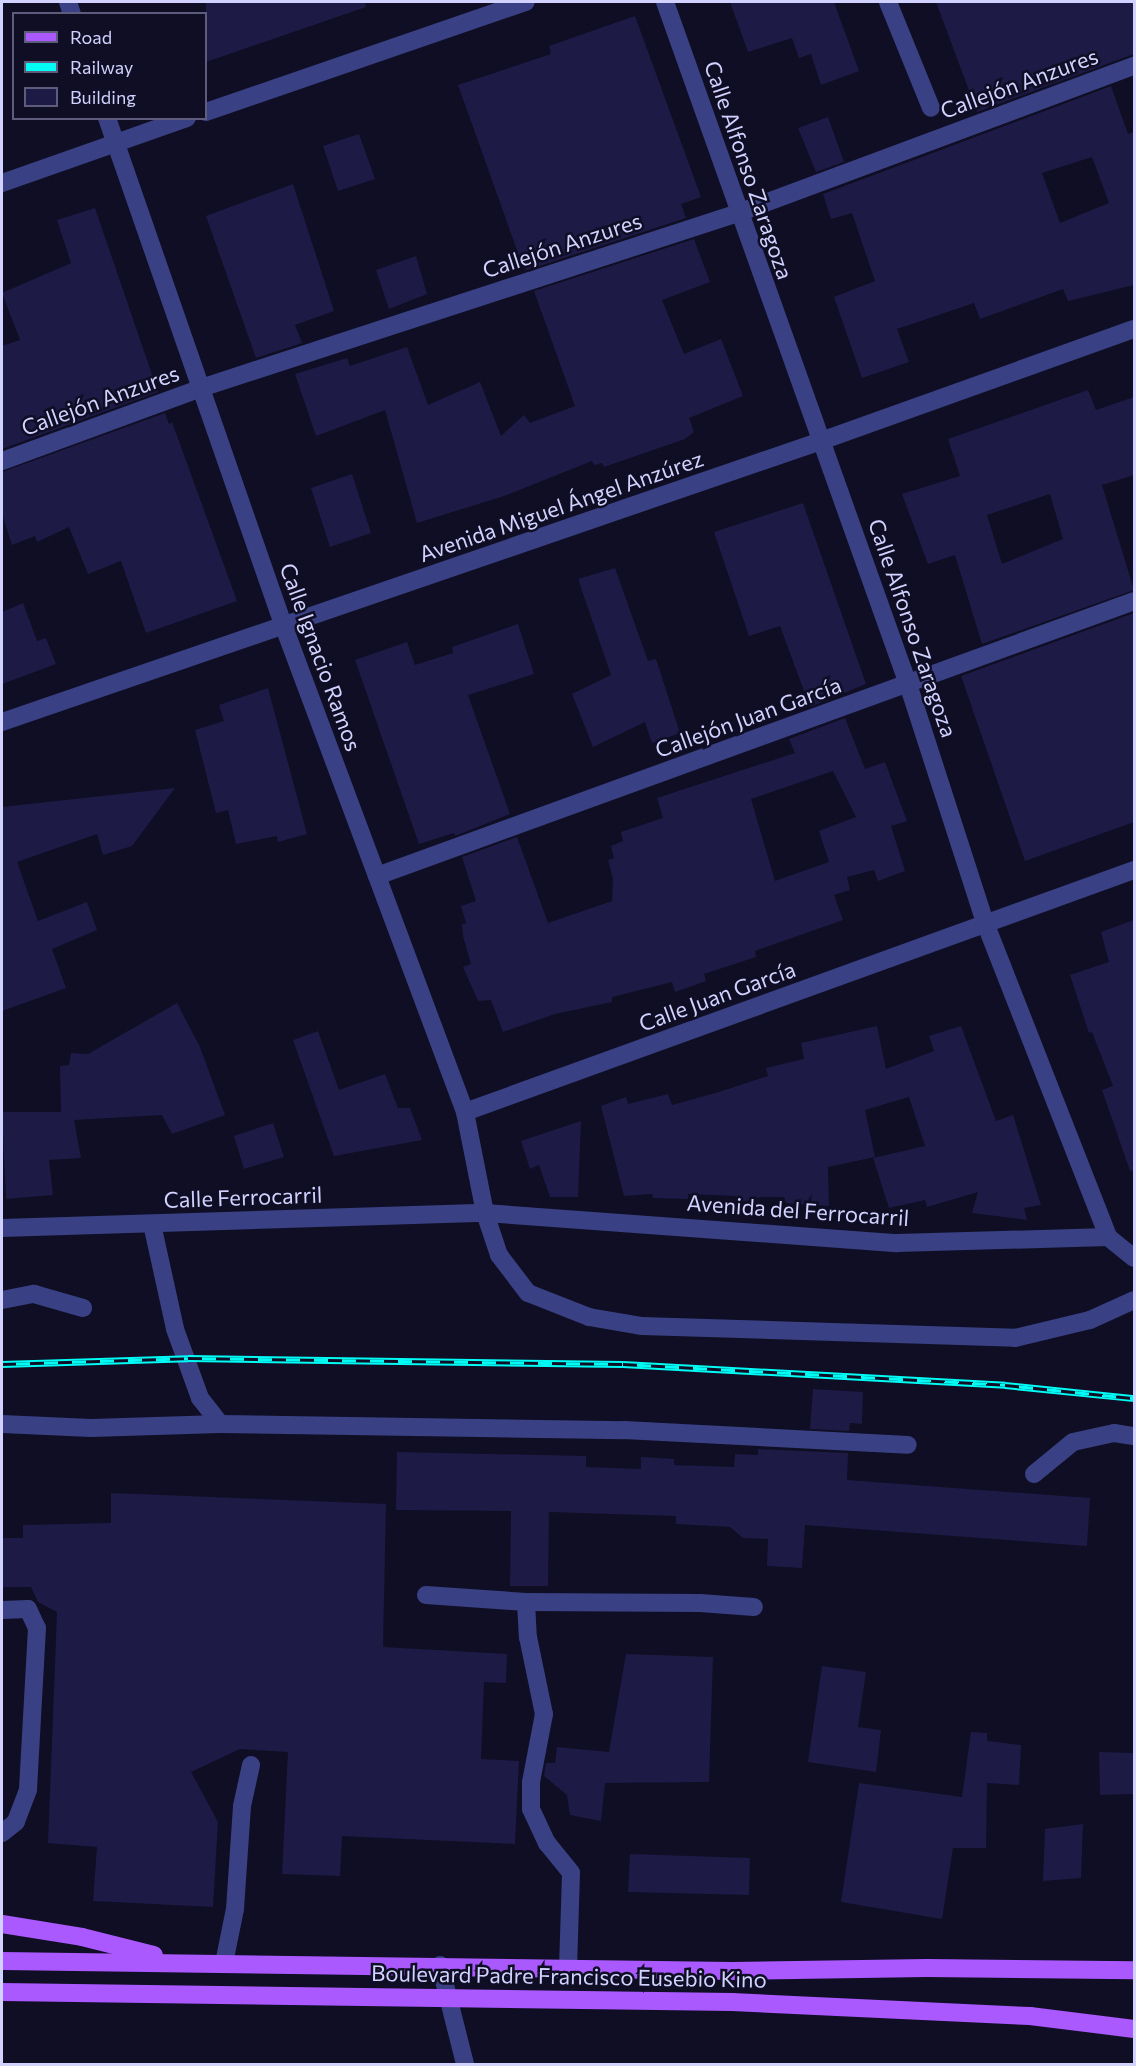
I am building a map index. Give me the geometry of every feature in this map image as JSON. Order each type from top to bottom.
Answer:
[{"type":"main road","points":[[2,1924],[82,1937],[182,1963]]},
{"type":"main road","name":"Boulevard Padre Francisco Eusebio Kino","points":[[2,1961],[568,1968],[1134,1970]]},
{"type":"main road","name":"Boulevard Padre Francisco Eusebio Kino","points":[[2,1992],[445,1996],[720,2002],[1006,2015],[1134,2029]]},
{"type":"street","points":[[207,112],[526,2]]},
{"type":"street","name":"Calle Alfonso Zaragoza","points":[[665,2],[738,213],[908,684],[986,925],[1108,1237],[1134,1258]]},
{"type":"street","points":[[888,2],[931,108]]},
{"type":"street","name":"Callejón Anzures","points":[[2,461],[201,388],[738,213],[1134,66]]},
{"type":"street","name":"Calle Ignacio Ramos","points":[[108,120],[284,627],[465,1112],[485,1213],[499,1255],[528,1293],[589,1317],[642,1326],[1015,1338],[1090,1320],[1134,1300]]},
{"type":"street","points":[[2,183],[181,120]]},
{"type":"street","name":"Avenida Miguel Ángel Anzúrez","points":[[2,722],[821,441],[1134,329]]},
{"type":"street","name":"Callejón Juan García","points":[[377,876],[1134,601]]},
{"type":"street","name":"Calle Juan García","points":[[465,1112],[1134,870]]},
{"type":"street","name":"Avenida del Ferrocarril","points":[[485,1213],[897,1243],[1108,1237]]},
{"type":"street","name":"Calle Ferrocarril","points":[[2,1228],[485,1213]]},
{"type":"street","points":[[152,1224],[175,1329],[200,1398],[220,1424]]},
{"type":"street","points":[[2,1300],[34,1294],[83,1308]]},
{"type":"street","points":[[2,1424],[91,1428],[220,1424],[624,1430],[908,1445]]},
{"type":"street","points":[[1035,1474],[1073,1442],[1114,1433],[1134,1436]]},
{"type":"street","points":[[426,1595],[526,1602],[700,1603],[754,1607]]},
{"type":"street","points":[[526,1602],[528,1637],[544,1714],[531,1782],[531,1809],[547,1843],[571,1874],[568,1968]]},
{"type":"street","points":[[2,1610],[28,1609],[37,1628],[28,1791],[16,1822],[2,1833]]},
{"type":"street","points":[[224,1963],[235,1909],[242,1806],[251,1765]]},
{"type":"street","points":[[440,1965],[445,1996],[465,2064]]},
{"type":"building","points":[[206,2],[365,2],[366,7],[207,62]]},
{"type":"building","points":[[730,2],[834,2],[859,71],[821,85],[811,54],[799,58],[792,38],[748,52]]},
{"type":"building","points":[[936,2],[1134,2],[1134,54],[977,112]]},
{"type":"building","points":[[635,16],[701,197],[681,204],[686,218],[527,270],[523,267],[458,85],[551,54],[549,46]]},
{"type":"building","points":[[1111,86],[1128,134],[1134,132],[1134,285],[1068,301],[1063,289],[980,319],[974,303],[897,329],[909,362],[862,378],[834,297],[875,281],[852,213],[831,219],[823,194]],"holes":[[[1092,157],[1109,203],[1060,223],[1042,173]]]},
{"type":"building","points":[[828,117],[844,162],[816,172],[798,128]]},
{"type":"building","points":[[359,134],[375,179],[338,191],[323,146]]},
{"type":"building","points":[[293,184],[334,311],[295,325],[302,343],[256,358],[206,216]]},
{"type":"building","points":[[95,208],[158,392],[2,449],[2,346],[20,340],[2,293],[71,263],[57,220]]},
{"type":"building","points":[[694,239],[710,282],[662,300],[684,354],[721,339],[743,396],[689,418],[694,432],[685,439],[604,467],[602,463],[594,465],[592,461],[504,496],[417,523],[385,410],[316,436],[295,374],[347,358],[350,366],[407,347],[428,405],[480,382],[501,436],[524,415],[530,423],[575,406],[534,291]]},
{"type":"building","points":[[416,256],[427,294],[389,309],[376,270]]},
{"type":"building","points":[[1088,390],[1096,410],[1134,397],[1134,475],[1102,485],[1134,590],[982,644],[955,555],[928,564],[902,494],[960,476],[948,439]],"holes":[[[1050,494],[1063,539],[1002,564],[987,515]]]},
{"type":"building","points":[[165,413],[169,424],[172,422],[237,601],[146,633],[121,561],[88,574],[69,527],[37,542],[35,536],[12,545],[2,514],[2,472]]},
{"type":"building","points":[[352,474],[371,533],[330,547],[311,488]]},
{"type":"building","points":[[803,503],[866,684],[810,707],[780,626],[749,636],[714,532]]},
{"type":"building","points":[[615,568],[648,661],[656,659],[680,733],[652,743],[645,722],[593,747],[572,694],[611,675],[578,579]]},
{"type":"building","points":[[23,603],[37,641],[46,638],[56,664],[2,684],[2,612]]},
{"type":"building","points":[[1134,613],[1134,822],[1025,861],[961,676]]},
{"type":"building","points":[[518,624],[534,674],[468,695],[510,814],[455,836],[454,833],[419,844],[355,660],[407,642],[415,665],[453,653],[452,647]]},
{"type":"building","points":[[268,688],[307,834],[278,842],[277,836],[236,844],[228,810],[216,813],[195,730],[224,721],[219,705]]},
{"type":"building","points":[[845,718],[865,769],[885,762],[907,821],[891,826],[905,871],[878,881],[874,870],[847,877],[850,890],[834,895],[843,920],[755,951],[756,957],[704,974],[706,981],[675,992],[672,982],[612,997],[612,1002],[555,1014],[503,1032],[491,1000],[478,1001],[463,967],[471,964],[463,936],[462,924],[466,923],[461,906],[476,901],[462,857],[517,837],[548,923],[612,901],[613,879],[608,860],[614,858],[611,846],[623,841],[621,832],[663,818],[657,798],[795,753],[789,739]],"holes":[[[833,771],[856,817],[819,831],[829,862],[775,881],[751,799]]]},
{"type":"building","points":[[175,788],[132,846],[103,855],[97,834],[17,862],[38,921],[87,902],[97,930],[52,949],[66,988],[2,1011],[2,807]]},
{"type":"building","points":[[1134,920],[1134,1170],[1130,1171],[1102,1090],[1113,1086],[1092,1032],[1089,1033],[1070,975],[1109,962],[1101,932]]},
{"type":"building","points":[[177,1003],[200,1047],[225,1115],[172,1134],[162,1115],[74,1120],[81,1158],[49,1160],[53,1195],[6,1199],[2,1112],[61,1112],[60,1066],[69,1065],[71,1053],[88,1054]]},
{"type":"building","points":[[877,1026],[886,1069],[934,1051],[929,1036],[961,1026],[996,1121],[1013,1115],[1041,1205],[1024,1208],[1027,1220],[972,1213],[978,1192],[927,1207],[925,1200],[889,1208],[873,1158],[925,1146],[909,1097],[865,1110],[875,1157],[828,1167],[829,1206],[786,1203],[784,1197],[761,1197],[738,1203],[736,1196],[688,1194],[688,1199],[653,1198],[652,1194],[624,1196],[601,1106],[626,1097],[628,1104],[668,1094],[672,1105],[719,1092],[768,1076],[766,1068],[804,1059],[801,1043]]},
{"type":"building","points":[[318,1031],[339,1090],[385,1074],[398,1108],[410,1108],[422,1140],[334,1156],[293,1040]]},
{"type":"building","points":[[581,1121],[578,1197],[550,1197],[539,1165],[530,1169],[521,1141]]},
{"type":"building","points":[[273,1123],[284,1157],[244,1169],[234,1136]]},
{"type":"building","points":[[813,1389],[863,1392],[862,1424],[850,1423],[849,1431],[810,1429]]},
{"type":"building","points":[[758,1449],[848,1453],[847,1480],[1090,1498],[1087,1546],[805,1525],[802,1568],[767,1566],[768,1539],[743,1538],[730,1527],[676,1524],[676,1516],[549,1512],[548,1586],[510,1586],[511,1511],[396,1510],[397,1452],[586,1456],[586,1467],[641,1469],[641,1457],[674,1459],[674,1465],[734,1467],[735,1454],[758,1455]]},
{"type":"building","points":[[111,1493],[386,1504],[383,1647],[507,1654],[506,1683],[484,1682],[481,1759],[519,1761],[515,1844],[342,1836],[340,1876],[282,1874],[288,1752],[240,1749],[191,1772],[218,1822],[213,1907],[93,1901],[97,1847],[48,1843],[57,1612],[38,1602],[31,1587],[2,1587],[2,1538],[23,1538],[23,1525],[111,1523]]},
{"type":"building","points":[[626,1654],[713,1657],[709,1782],[605,1783],[601,1821],[570,1815],[567,1795],[544,1776],[546,1763],[555,1763],[557,1747],[609,1752]]},
{"type":"building","points":[[822,1666],[866,1672],[858,1727],[881,1730],[876,1772],[808,1762]]},
{"type":"building","points":[[971,1732],[987,1733],[987,1741],[1021,1745],[1019,1785],[987,1783],[986,1848],[953,1848],[942,1919],[841,1902],[859,1783],[962,1797]]},
{"type":"building","points":[[1099,1752],[1134,1753],[1134,1794],[1100,1795]]},
{"type":"building","points":[[1083,1824],[1081,1878],[1043,1881],[1045,1829]]},
{"type":"building","points":[[630,1854],[750,1858],[749,1895],[628,1892]]},
{"type":"railway","points":[[2,1364],[188,1358],[623,1364],[1005,1385],[1134,1398]]}]
